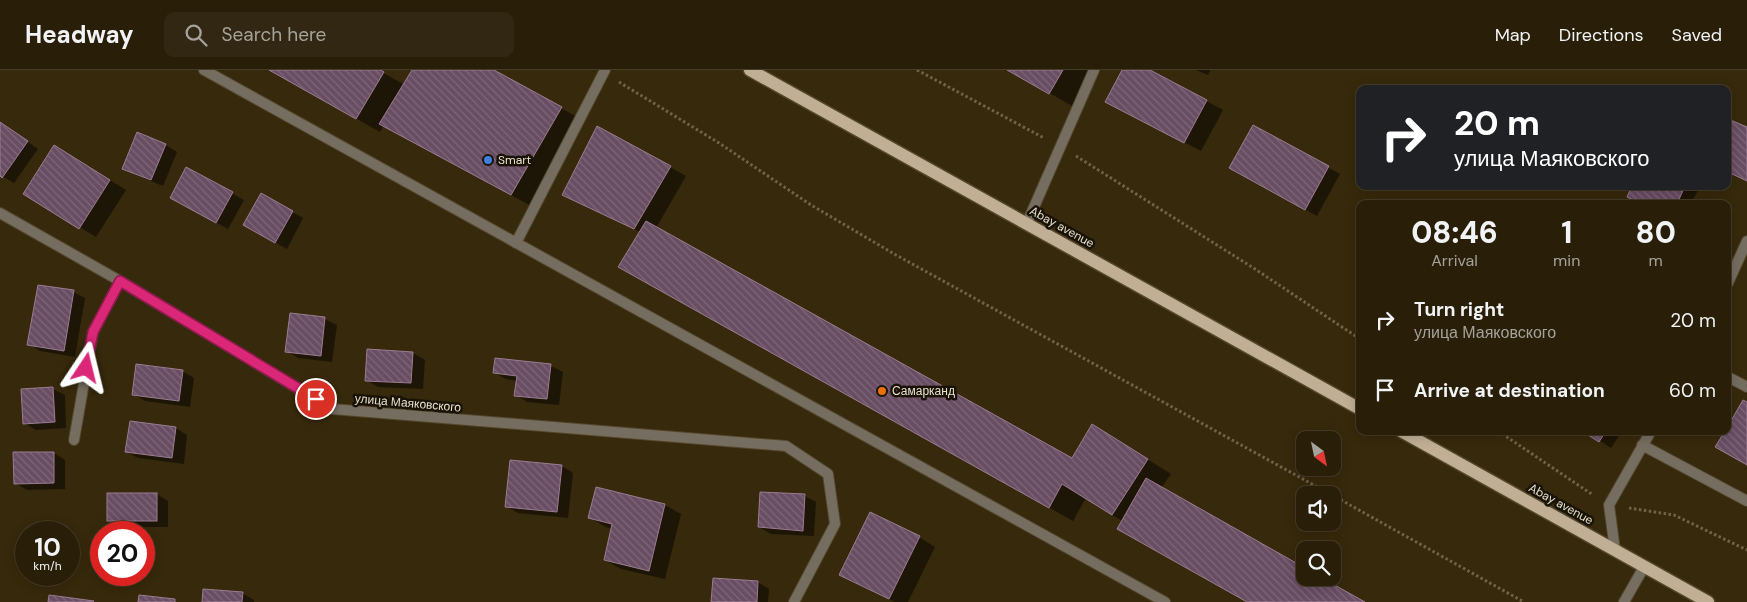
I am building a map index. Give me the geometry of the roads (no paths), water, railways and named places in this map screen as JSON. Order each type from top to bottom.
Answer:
[{"type":"main road","name":"Abay avenue","points":[[750,70],[1356,407]]},
{"type":"main road","name":"Abay avenue","points":[[1407,435],[1708,602]]},
{"type":"street","points":[[204,70],[1165,602]]},
{"type":"street","points":[[516,243],[605,70]]},
{"type":"street","points":[[1027,223],[1094,70]]},
{"type":"street","name":"улица Маяковского","points":[[0,213],[120,281],[332,409],[786,446],[828,474],[835,524],[794,602]]},
{"type":"street","points":[[1731,278],[1743,259],[1747,241]]},
{"type":"street","points":[[74,440],[93,332],[120,281]]},
{"type":"street","points":[[1731,379],[1747,387]]},
{"type":"street","points":[[1615,550],[1609,505],[1648,435]]},
{"type":"street","points":[[1642,445],[1747,501]]},
{"type":"street","points":[[1624,602],[1644,566]]},
{"type":"place","name":"Smart","points":[[488,160]]},
{"type":"place","name":"Самарканд","points":[[882,391]]}]
